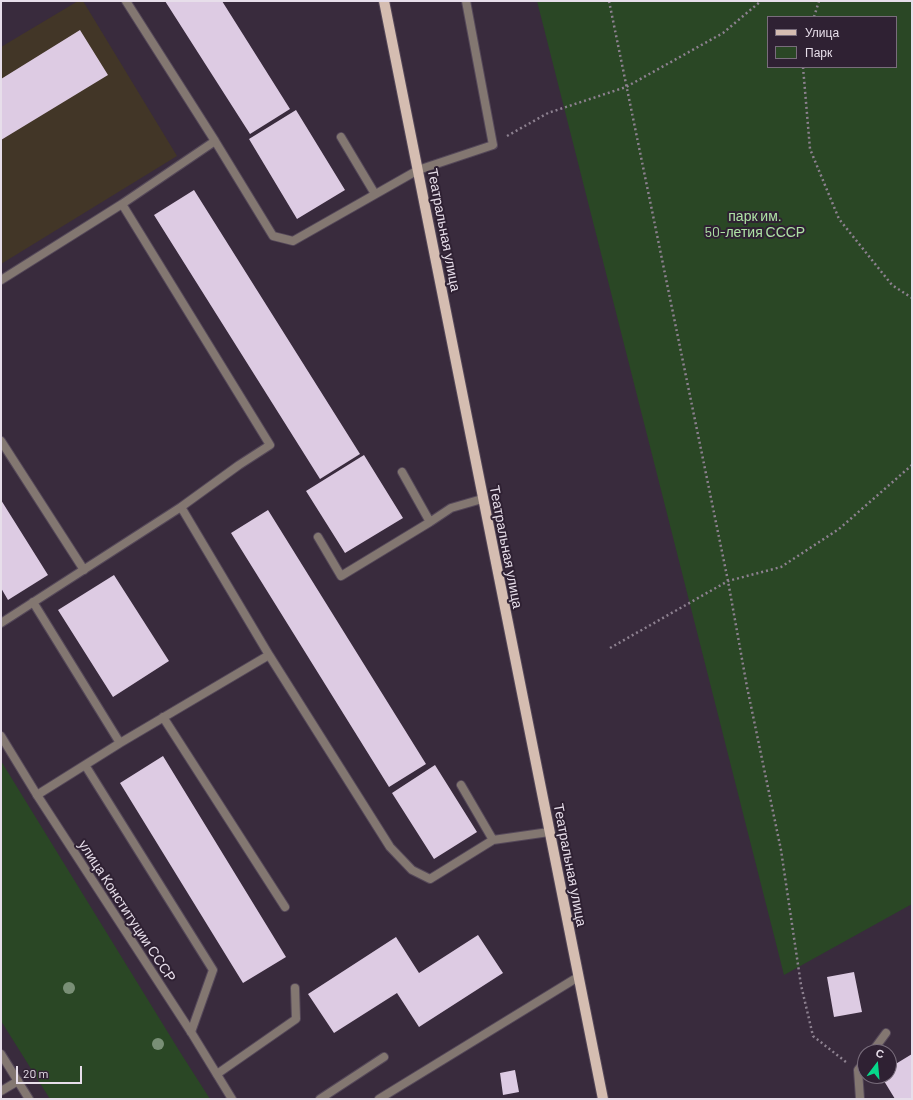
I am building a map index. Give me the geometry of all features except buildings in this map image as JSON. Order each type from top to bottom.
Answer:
[{"type":"main road","name":"Театральная улица","points":[[384,1],[482,499],[603,1099]]},
{"type":"street","points":[[126,1],[215,141],[273,236],[293,241],[418,170],[492,145],[466,1]]},
{"type":"street","points":[[341,137],[375,194]]},
{"type":"street","points":[[1,280],[122,204],[215,141]]},
{"type":"street","points":[[1,623],[181,507],[239,465],[270,445],[122,204]]},
{"type":"street","points":[[1,441],[84,570]]},
{"type":"street","points":[[402,472],[430,522]]},
{"type":"street","points":[[318,537],[341,576],[451,508],[482,499]]},
{"type":"street","points":[[181,507],[269,655],[390,847],[412,870],[430,879],[493,840],[549,832]]},
{"type":"street","points":[[33,602],[120,743]]},
{"type":"street","points":[[37,796],[85,764],[269,655]]},
{"type":"street","points":[[164,717],[285,907]]},
{"type":"street","name":"улица Конституции СССР","points":[[1,736],[37,796],[191,1032],[232,1099]]},
{"type":"street","points":[[85,764],[214,970],[191,1032]]},
{"type":"street","points":[[461,785],[493,840]]},
{"type":"street","points":[[379,1099],[578,977]]},
{"type":"street","points":[[217,1074],[296,1019],[295,988]]},
{"type":"street","points":[[878,1044],[886,1033]]},
{"type":"street","points":[[1,1054],[29,1099]]},
{"type":"street","points":[[320,1099],[384,1057]]},
{"type":"street","points":[[1,1091],[18,1081]]},
{"type":"street","points":[[859,1084],[860,1099]]},
{"type":"path","points":[[609,1],[728,581],[747,687],[782,850],[801,985],[813,1036],[857,1069]]},
{"type":"path","points":[[492,145],[548,113],[626,87],[723,33],[761,1]]},
{"type":"path","points":[[814,16],[818,1]]},
{"type":"path","points":[[803,68],[810,149],[839,219],[892,285],[912,298]]},
{"type":"path","points":[[610,648],[728,581],[782,567],[839,529],[912,466]]},
{"type":"shaded area","points":[[78,1],[83,1],[177,156],[1,264],[1,47]]},
{"type":"green space","name":"парк им. 50-летия СССР","points":[[537,1],[912,1],[912,904],[784,975]]},
{"type":"green space","points":[[1,761],[210,1099],[50,1099],[1,1021]]}]
